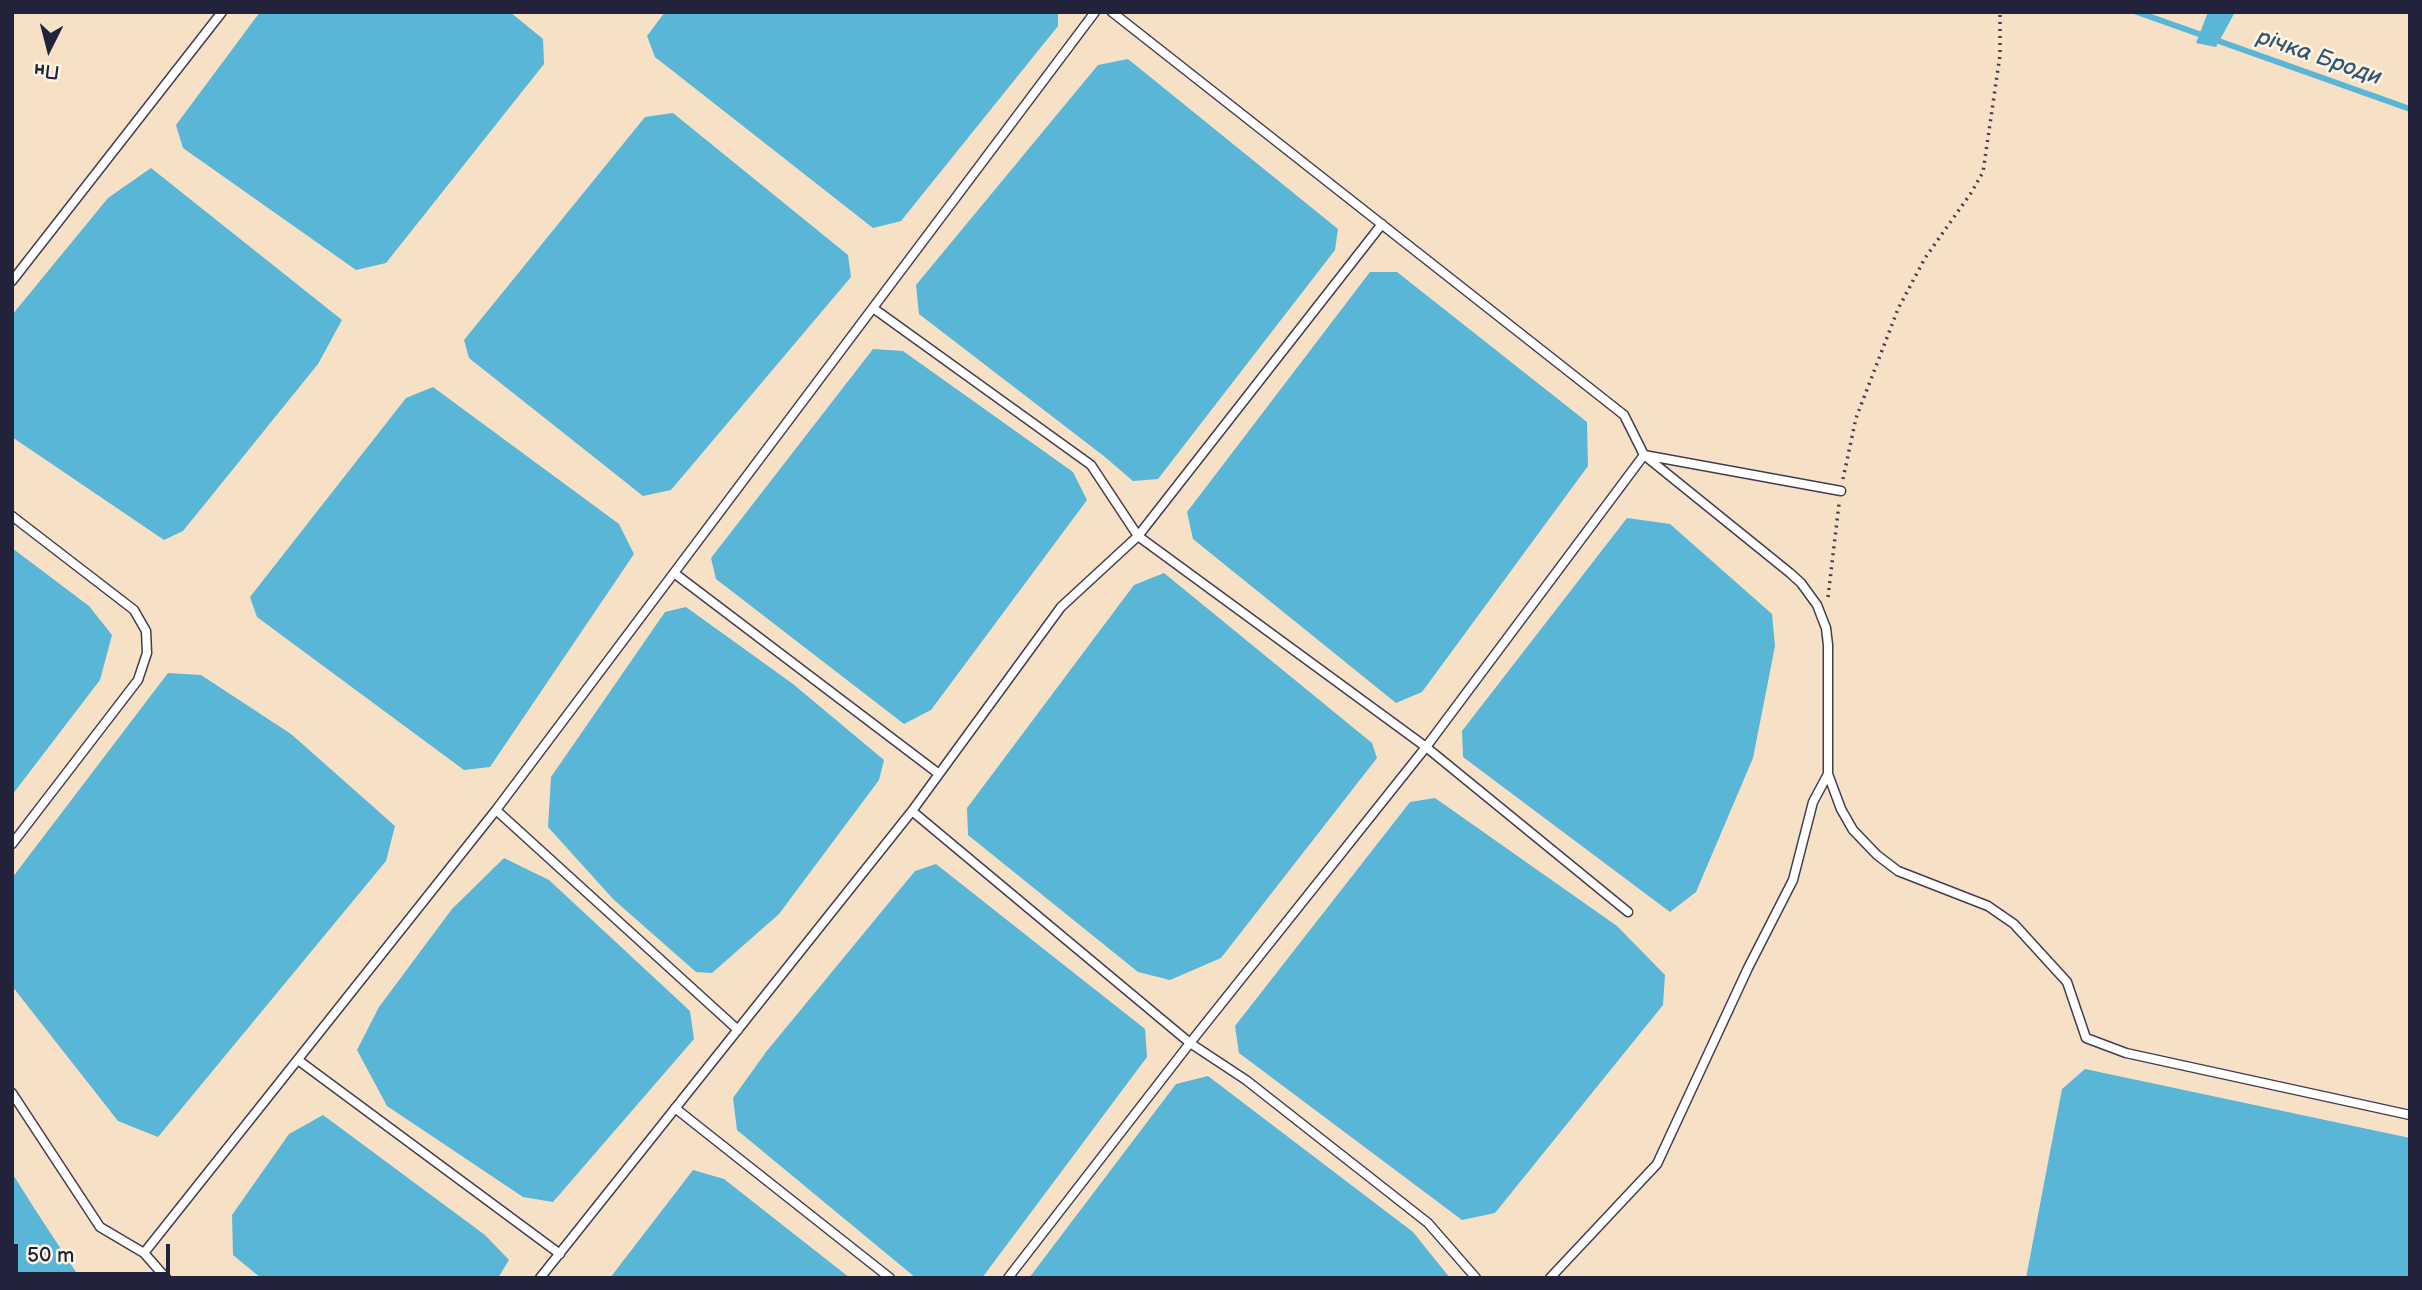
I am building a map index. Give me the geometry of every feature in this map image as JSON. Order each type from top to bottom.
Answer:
[{"type":"lane","points":[[12,281],[222,12]]},
{"type":"lane","points":[[144,1253],[496,810],[1095,12]]},
{"type":"lane","points":[[1112,12],[1624,415],[1644,455],[1801,583],[1817,605],[1826,628],[1828,774],[1848,822],[1859,838],[1877,855],[1910,876],[1988,906],[2002,914],[2022,932],[2067,982],[2086,1038],[2126,1053],[2410,1115]]},
{"type":"lane","points":[[540,1278],[912,811],[1061,607],[1138,536],[1382,224]]},
{"type":"lane","points":[[873,308],[1091,465],[1138,536],[1426,747],[1628,912]]},
{"type":"lane","points":[[1644,455],[1841,491]]},
{"type":"lane","points":[[1008,1278],[1190,1043],[1426,747],[1644,455]]},
{"type":"lane","points":[[12,516],[134,610],[146,631],[147,653],[138,680],[12,844]]},
{"type":"lane","points":[[674,573],[939,774]]},
{"type":"lane","points":[[1550,1278],[1657,1164],[1748,968],[1778,914],[1793,880],[1812,802],[1828,774]]},
{"type":"lane","points":[[496,810],[738,1030]]},
{"type":"lane","points":[[912,811],[1190,1043],[1246,1080],[1428,1223],[1476,1278]]},
{"type":"lane","points":[[298,1060],[560,1254]]},
{"type":"lane","points":[[12,1093],[100,1227],[144,1253],[166,1278]]},
{"type":"lane","points":[[675,1108],[890,1278]]},
{"type":"path","points":[[1828,601],[1841,491],[1856,418],[1898,309],[1925,258],[1983,172],[2000,55],[2000,12]]},
{"type":"water","points":[[260,12],[510,12],[543,39],[544,64],[386,263],[356,270],[183,148],[176,125]]},
{"type":"water","points":[[665,12],[1058,12],[1058,26],[901,221],[873,228],[655,57],[647,36]]},
{"type":"water","points":[[2208,12],[2235,12],[2216,47],[2196,43]]},
{"type":"water","points":[[1128,59],[1338,229],[1335,250],[1158,479],[1133,481],[919,314],[916,285],[1098,65]]},
{"type":"water","points":[[673,113],[848,255],[851,277],[671,490],[643,496],[469,358],[464,340],[645,117]]},
{"type":"water","points":[[151,168],[342,320],[318,364],[183,531],[164,540],[12,437],[12,315],[108,198]]},
{"type":"water","points":[[1370,272],[1397,272],[1587,422],[1588,466],[1422,692],[1396,703],[1193,539],[1187,512]]},
{"type":"water","points":[[873,349],[903,351],[1073,472],[1087,500],[931,710],[904,724],[716,579],[711,558]]},
{"type":"water","points":[[433,387],[619,524],[634,554],[490,767],[464,770],[257,617],[250,597],[406,398]]},
{"type":"water","points":[[1627,518],[1670,524],[1772,614],[1775,646],[1753,758],[1696,892],[1670,912],[1463,757],[1462,731]]},
{"type":"water","points":[[12,548],[89,606],[112,635],[100,680],[12,795]]},
{"type":"water","points":[[1164,573],[1372,743],[1377,758],[1221,958],[1170,980],[1138,972],[968,835],[967,808],[1134,585]]},
{"type":"water","points":[[686,607],[793,684],[884,760],[879,780],[779,914],[712,973],[696,972],[613,899],[548,827],[551,777],[665,612]]},
{"type":"water","points":[[168,673],[201,675],[291,734],[395,826],[386,861],[158,1137],[118,1121],[12,986],[12,878]]},
{"type":"water","points":[[1435,798],[1617,926],[1665,975],[1663,1005],[1495,1213],[1462,1220],[1239,1053],[1235,1026],[1410,802]]},
{"type":"water","points":[[504,858],[549,880],[690,1011],[694,1039],[553,1202],[523,1197],[387,1106],[357,1050],[379,1007],[452,909]]},
{"type":"water","points":[[936,864],[1145,1029],[1147,1057],[982,1278],[916,1278],[737,1130],[733,1098],[766,1052],[915,871]]},
{"type":"water","points":[[2085,1069],[2410,1138],[2410,1278],[2026,1278],[2062,1089]]},
{"type":"water","points":[[1208,1076],[1413,1232],[1450,1278],[1029,1278],[1176,1084]]},
{"type":"water","points":[[323,1115],[485,1235],[509,1260],[498,1278],[261,1278],[233,1255],[232,1215],[289,1134]]},
{"type":"water","points":[[693,1170],[724,1179],[850,1278],[610,1278]]},
{"type":"water","points":[[12,1173],[36,1211],[80,1278],[12,1278]]},
{"type":"waterway","name":"річка Броди","points":[[2137,12],[2410,109]]}]
